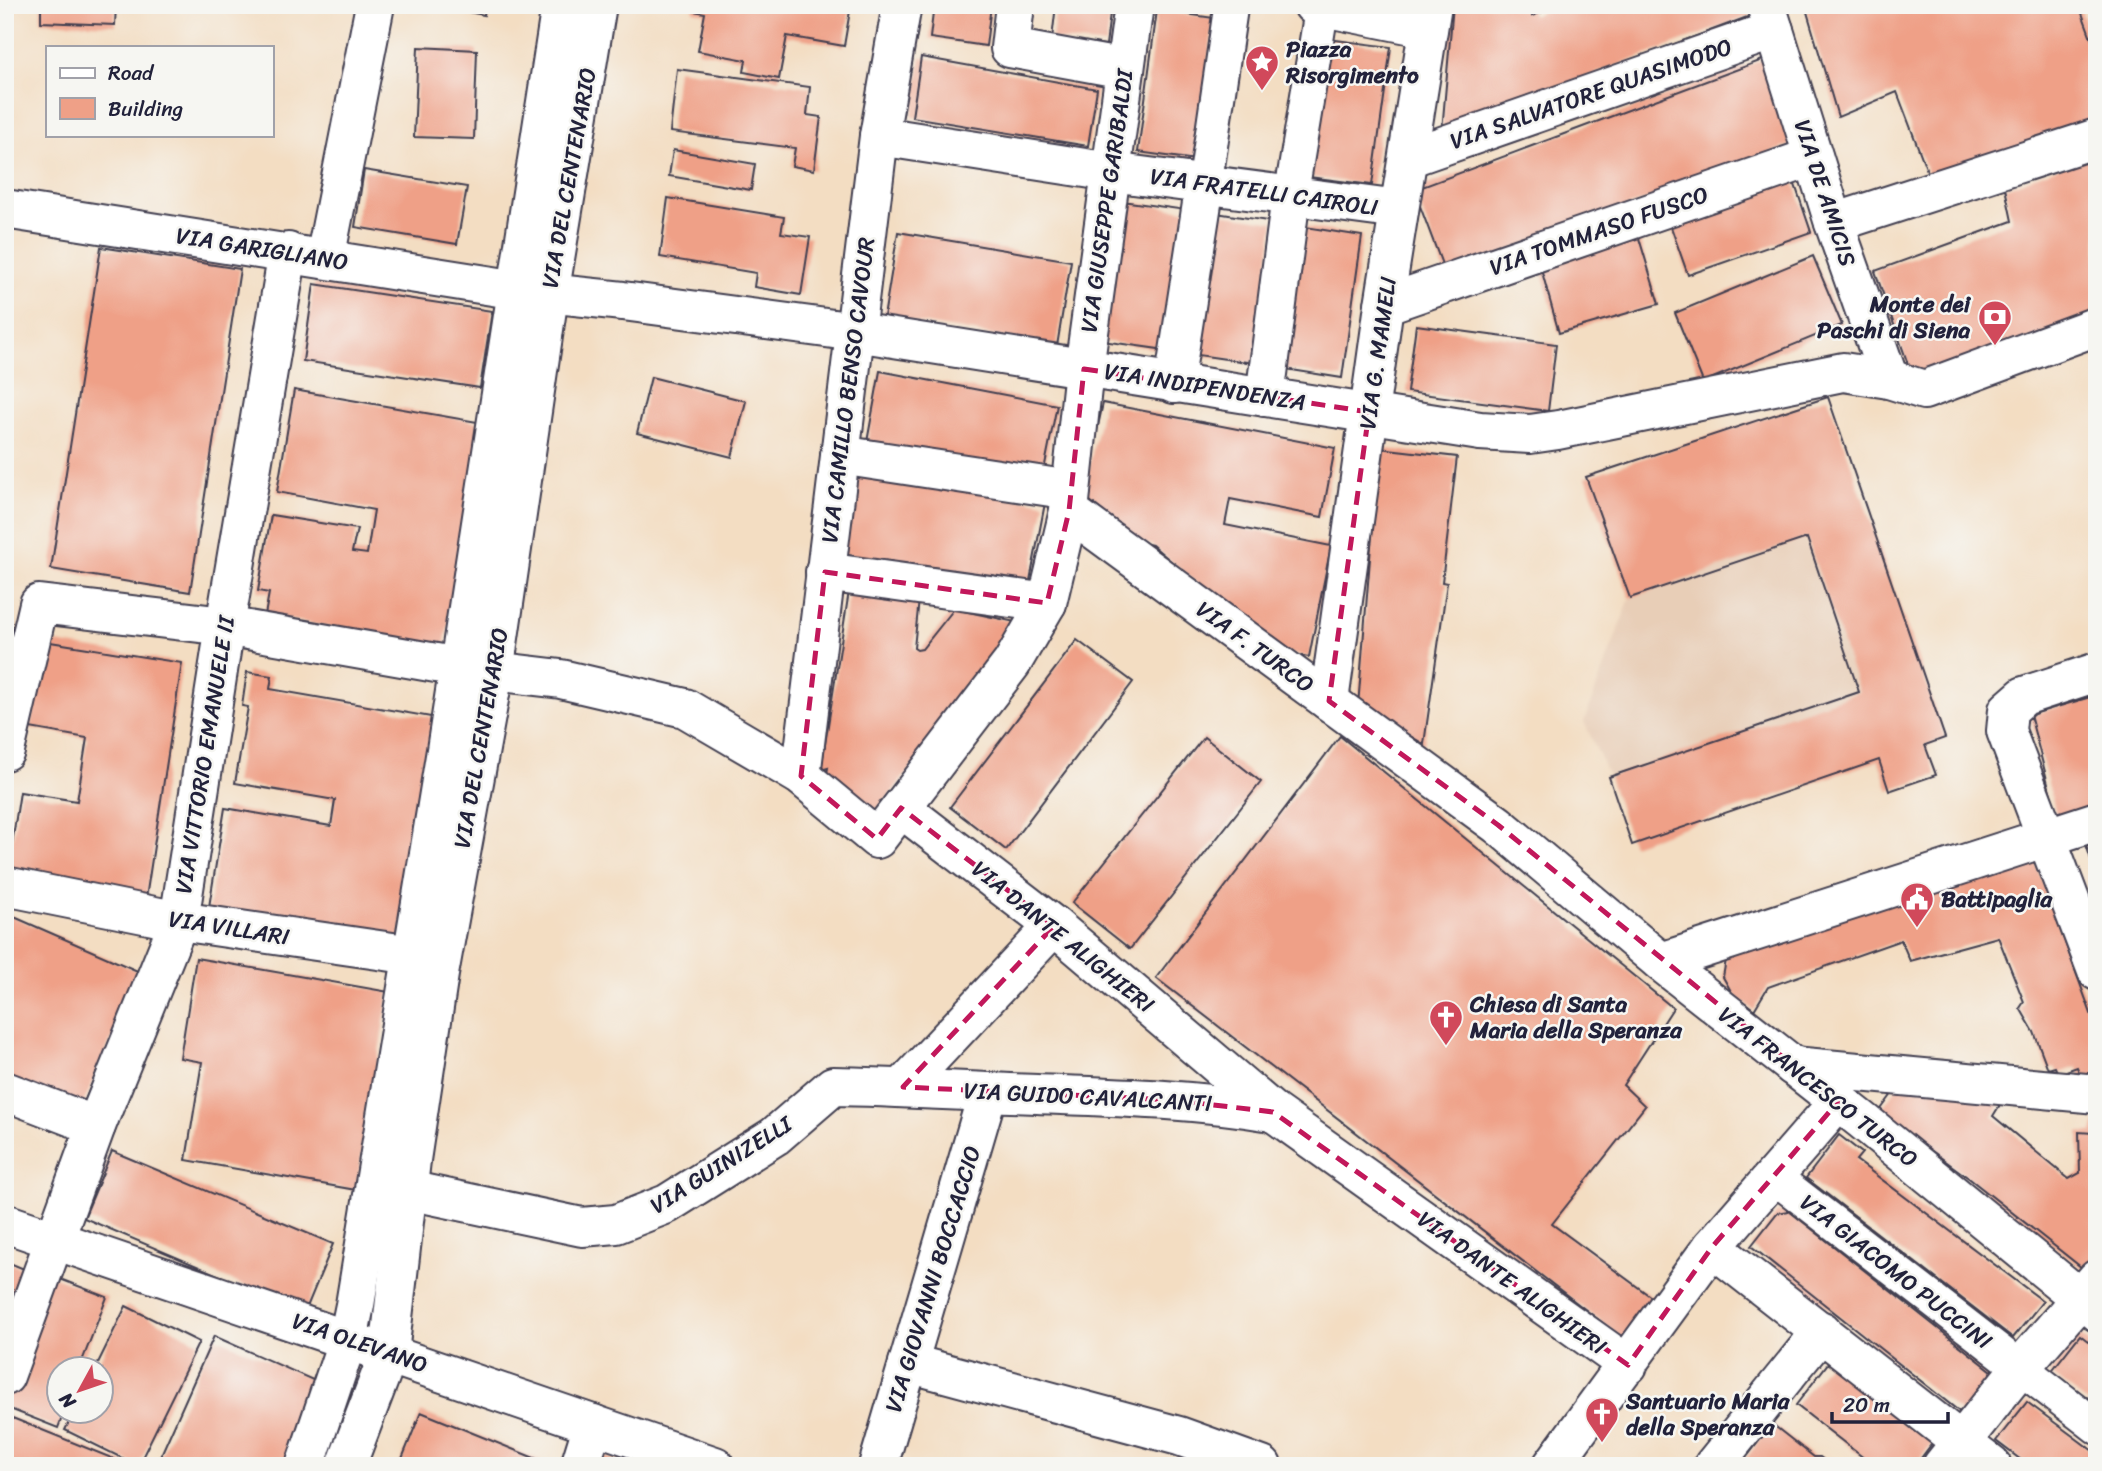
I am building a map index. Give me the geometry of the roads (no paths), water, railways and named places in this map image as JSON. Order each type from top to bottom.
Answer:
[{"type":"street","points":[[325,259],[375,5]]},
{"type":"street","name":"VIA DEL CENTENARIO","points":[[346,1466],[389,1353],[477,670],[533,293],[561,5]]},
{"type":"street","name":"VIA DEL CENTENARIO","points":[[533,293],[597,5]]},
{"type":"street","name":"VIA CAMILLO BENSO CAVOUR","points":[[801,776],[879,136],[902,5]]},
{"type":"street","points":[[1015,5],[1010,48],[1125,69]]},
{"type":"street","name":"VIA GIUSEPPE GARIBALDI","points":[[901,808],[1012,663],[1047,603],[1070,500],[1084,369],[1133,5]]},
{"type":"street","points":[[1174,384],[1231,5]]},
{"type":"street","points":[[1265,397],[1319,6],[1430,17]]},
{"type":"street","name":"VIA G. MAMELI","points":[[1329,701],[1368,412],[1430,17]]},
{"type":"street","name":"VIA SALVATORE QUASIMODO","points":[[1408,158],[1770,18]]},
{"type":"street","name":"VIA DE AMICIS","points":[[1770,18],[1834,223],[1889,379]]},
{"type":"street","name":"VIA FRATELLI CAIROLI","points":[[879,136],[1111,172],[1399,210]]},
{"type":"street","points":[[1834,223],[2097,138]]},
{"type":"street","name":"VIA TOMMASO FUSCO","points":[[1384,305],[1813,157]]},
{"type":"street","name":"VIA GARIGLIANO","points":[[5,209],[533,293]]},
{"type":"street","name":"VIA VITTORIO EMANUELE II","points":[[5,1376],[96,1126],[179,921],[288,252]]},
{"type":"street","name":"VIA INDIPENDENZA","points":[[533,293],[623,301],[856,332],[1480,431],[1530,434],[1843,372],[1889,379],[1923,390],[2097,326]]},
{"type":"street","points":[[840,455],[1070,500]]},
{"type":"street","name":"VIA F. TURCO","points":[[1070,500],[1329,701],[1442,782]]},
{"type":"street","points":[[825,572],[1047,603]]},
{"type":"street","points":[[5,751],[25,626],[225,626],[477,670],[561,679],[685,708],[801,776],[877,839],[901,808]]},
{"type":"street","name":"VIA DEL CENTENARIO","points":[[305,1466],[348,1339],[413,955],[477,670]]},
{"type":"street","points":[[2097,672],[2024,696],[2008,710],[2006,731],[2097,971]]},
{"type":"street","name":"VIA FRANCESCO TURCO","points":[[1442,782],[1498,825],[1661,962],[2091,1297]]},
{"type":"street","name":"VIA DANTE ALIGHIERI","points":[[901,808],[1054,926],[1273,1112],[1628,1365]]},
{"type":"street","points":[[1661,962],[2097,821]]},
{"type":"street","name":"VIA VILLARI","points":[[5,886],[179,921],[413,955]]},
{"type":"street","points":[[903,1087],[1054,926]]},
{"type":"street","points":[[1793,1066],[2097,1094]]},
{"type":"street","name":"VIA GUINIZELLI","points":[[408,1190],[582,1227],[616,1224],[667,1204],[775,1136],[833,1086],[903,1087]]},
{"type":"street","name":"VIA GUIDO CAVALCANTI","points":[[903,1087],[1220,1103],[1273,1112]]},
{"type":"street","points":[[5,1091],[96,1126]]},
{"type":"street","name":"VIA GIOVANNI BOCCACCIO","points":[[878,1466],[988,1092]]},
{"type":"street","points":[[1552,1466],[1712,1247],[1838,1102]]},
{"type":"street","name":"VIA GIACOMO PUCCINI","points":[[1773,1176],[2097,1427]]},
{"type":"street","name":"VIA OLEVANO","points":[[5,1223],[715,1466]]},
{"type":"street","points":[[1712,1247],[1822,1331],[1952,1453],[1992,1466]]},
{"type":"street","points":[[1952,1453],[2020,1368],[2091,1297]]},
{"type":"street","points":[[1713,1466],[1822,1331]]},
{"type":"street","points":[[908,1363],[1179,1436],[1262,1466]]},
{"type":"street","points":[[580,1466],[593,1424]]},
{"type":"place","name":"Piazza Risorgimento","points":[[1262,92]]},
{"type":"place","name":"Monte dei Paschi di Siena","points":[[1995,347]]},
{"type":"place","name":"Battipaglia","points":[[1917,929]]},
{"type":"place","name":"Chiesa di Santa Maria della Speranza","points":[[1446,1047]]},
{"type":"place","name":"Santuario Maria della Speranza","points":[[1602,1444]]}]
